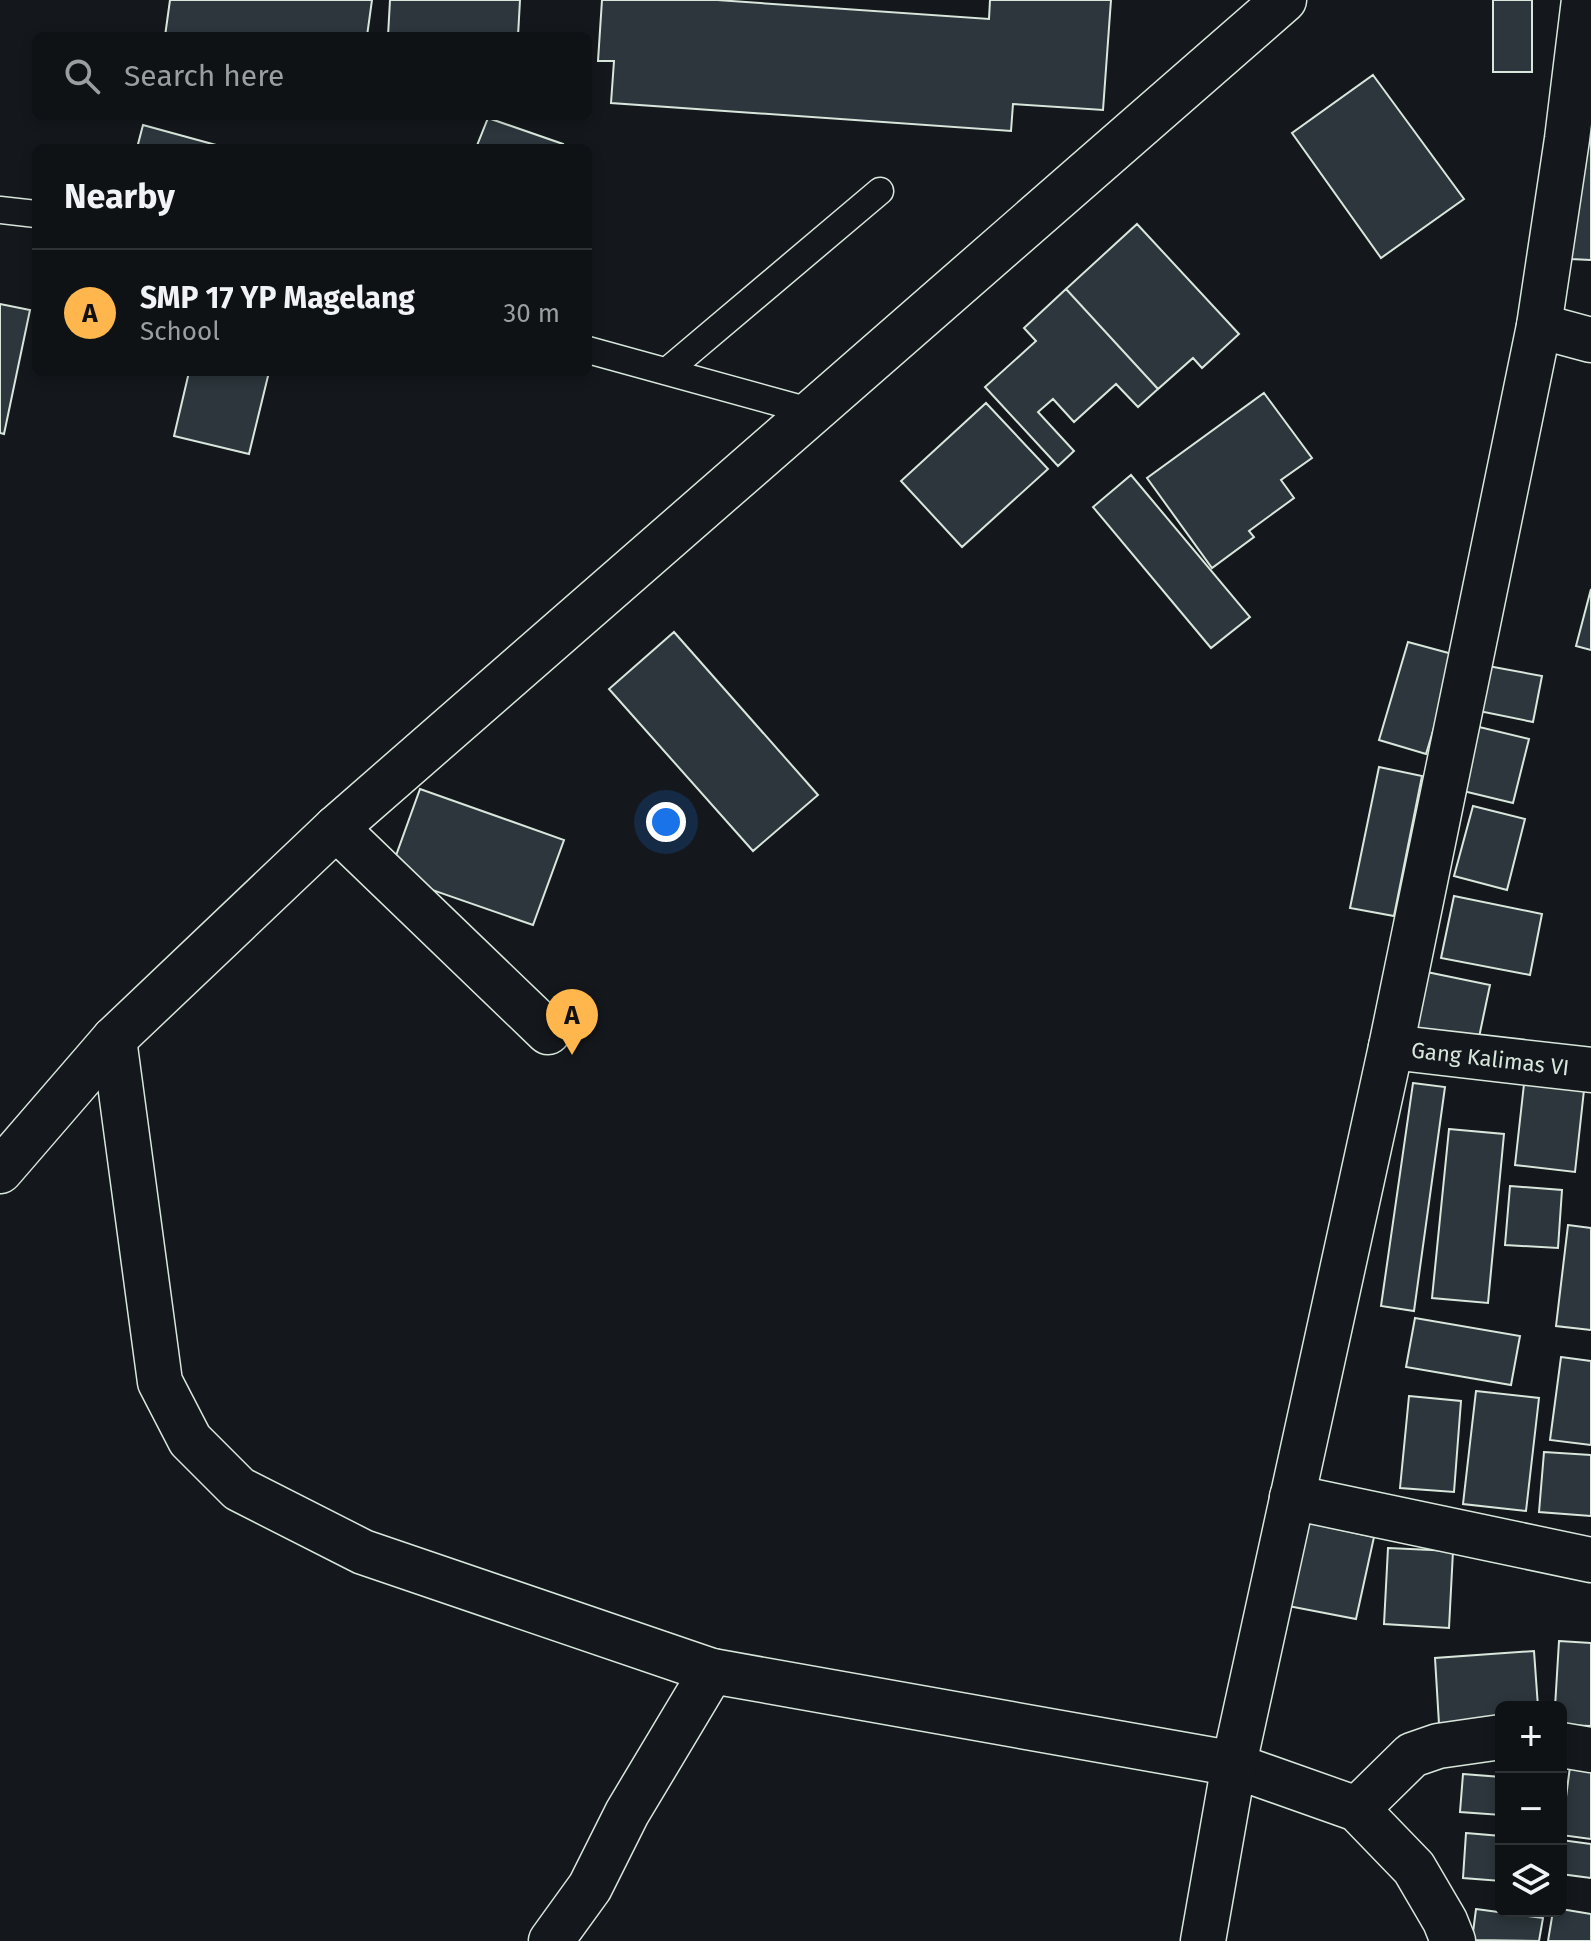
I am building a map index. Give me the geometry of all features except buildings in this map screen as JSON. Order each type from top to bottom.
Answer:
[{"type":"street","points":[[0,1171],[114,1039],[336,828],[1284,0]]},
{"type":"street","points":[[1203,1941],[1234,1764],[1391,1047],[1539,326],[1584,0]]},
{"type":"street","points":[[1539,326],[1591,340]]},
{"type":"street","points":[[336,828],[548,1032]]},
{"type":"street","points":[[114,1039],[160,1382],[190,1440],[239,1489],[363,1552],[712,1671],[1234,1764],[1357,1809],[1414,1868],[1453,1941]]},
{"type":"street","name":"Gang Kalimas VI","points":[[1391,1047],[1591,1070]]},
{"type":"street","points":[[1292,1497],[1591,1560]]},
{"type":"street","points":[[551,1941],[590,1887],[627,1813],[712,1671]]},
{"type":"street","points":[[1357,1809],[1412,1755],[1438,1746],[1495,1738]]},
{"type":"street","points":[[1567,1746],[1591,1750]]},
{"type":"lane","points":[[667,371],[880,191]]},
{"type":"lane","points":[[0,210],[32,214]]},
{"type":"lane","points":[[592,351],[813,412]]},
{"type":"place","name":"SMP 17 YP Magelang","points":[[572,1055]]}]
